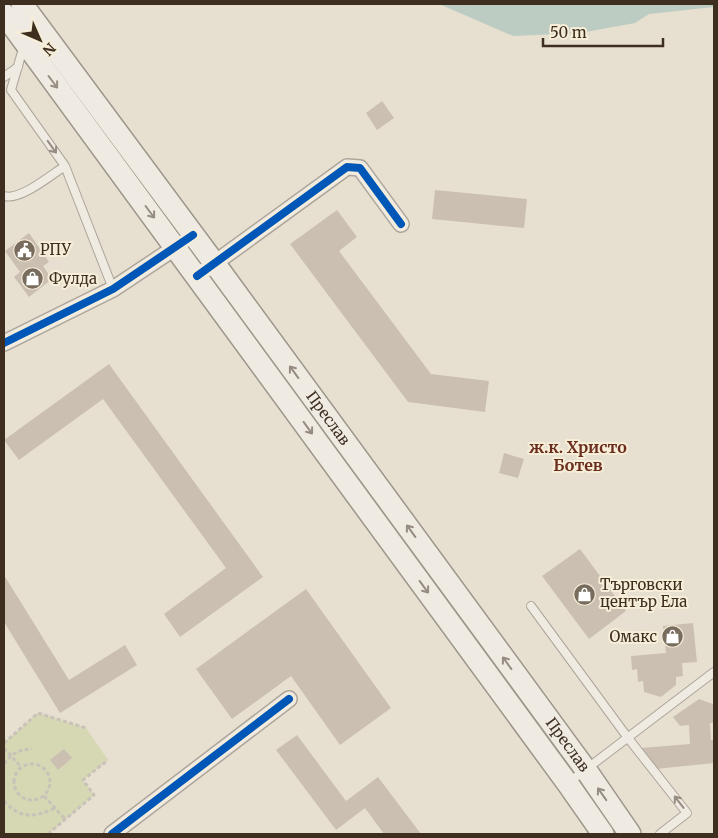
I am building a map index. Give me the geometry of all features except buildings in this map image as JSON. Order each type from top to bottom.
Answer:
[{"type":"main road","name":"Преслав","points":[[22,4],[586,770],[630,834]]},
{"type":"main road","name":"Преслав","points":[[4,14],[24,54],[197,276],[603,834]]},
{"type":"main road","points":[[24,54],[47,39]]},
{"type":"street","points":[[197,276],[347,167],[360,168],[401,224]]},
{"type":"street","points":[[4,343],[113,288],[193,234]]},
{"type":"street","points":[[112,834],[289,699]]},
{"type":"lane","points":[[4,77],[24,54]]},
{"type":"lane","points":[[24,54],[11,90],[65,166],[113,288]]},
{"type":"lane","points":[[4,196],[19,195],[65,166]]},
{"type":"lane","points":[[531,606],[628,738],[687,813],[660,834]]},
{"type":"lane","points":[[568,784],[714,672]]},
{"type":"path","points":[[4,743],[38,713],[86,728]]},
{"type":"path","points":[[4,748],[21,768]]},
{"type":"path","points":[[4,764],[10,755],[20,750],[32,749]]},
{"type":"path","points":[[48,834],[94,795],[83,780],[108,760]]},
{"type":"path","points":[[33,764],[44,768],[48,773],[50,785],[44,796],[39,799],[27,800],[18,793],[14,782],[21,768],[33,764]]},
{"type":"path","points":[[44,796],[65,819]]},
{"type":"path","points":[[4,801],[10,808],[20,814],[32,816],[43,814],[55,808]]},
{"type":"green space","points":[[38,713],[86,728],[108,760],[83,780],[94,795],[48,834],[4,834],[4,743]]},
{"type":"shaded area","points":[[439,4],[714,4],[714,7],[649,14],[635,23],[580,33],[513,36]]},
{"type":"cycle path","points":[[197,276],[347,167],[360,168],[401,224]]},
{"type":"cycle path","points":[[4,343],[113,289],[193,235]]},
{"type":"cycle path","points":[[112,834],[289,699]]},
{"type":"place","name":"РПУ","points":[[24,250]]},
{"type":"place","name":"Фулда","points":[[33,279]]},
{"type":"place","name":"Търговски център Ела","points":[[584,594]]},
{"type":"place","name":"Омакс","points":[[673,637]]},
{"type":"district","name":"ж.к. Христо Ботев","points":[[578,456]]}]
